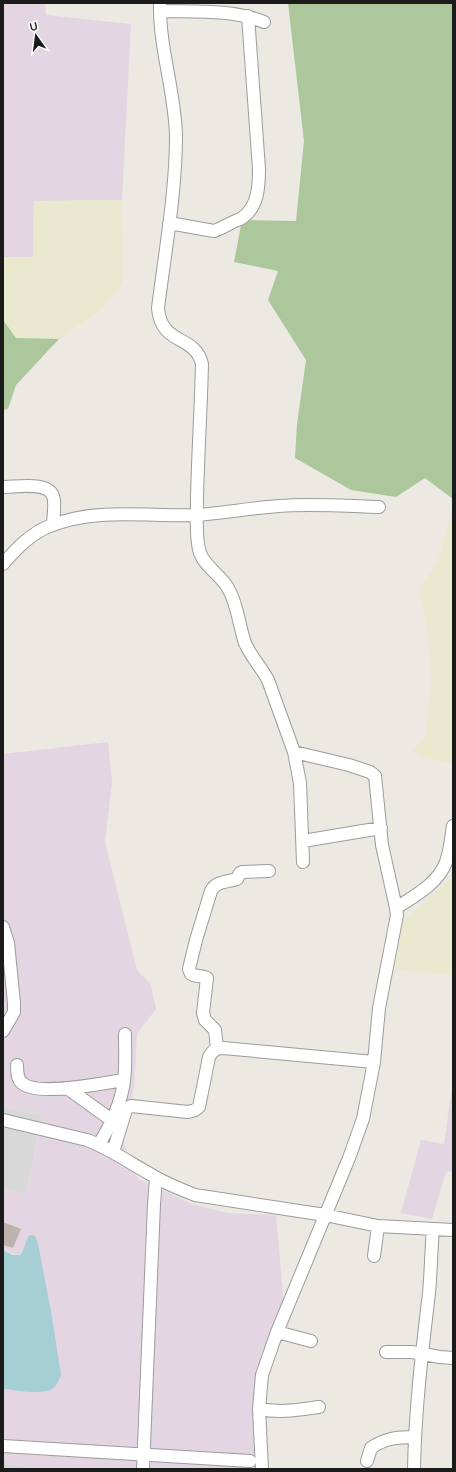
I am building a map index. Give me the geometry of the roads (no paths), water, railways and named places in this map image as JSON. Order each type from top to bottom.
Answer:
[{"type":"street","points":[[264,22],[248,16],[224,12],[160,7],[162,36],[172,93],[176,136],[169,223],[158,308],[159,317],[164,329],[195,350],[202,364],[197,515],[198,545],[203,559],[225,584],[231,595],[245,642],[254,660],[264,672],[268,680],[294,752],[300,783],[303,862]]},
{"type":"street","points":[[169,223],[214,231],[243,217],[249,211],[256,199],[259,184],[259,169],[248,16]]},
{"type":"street","points":[[3,487],[36,486],[44,487],[50,490],[53,497],[53,524]]},
{"type":"street","points":[[3,564],[14,551],[39,532],[53,524],[80,517],[197,515],[303,505],[379,506]]},
{"type":"street","points":[[262,1469],[259,1409],[262,1375],[277,1332],[363,1119],[374,1062],[380,1008],[397,914],[393,889],[382,846],[375,776],[370,772],[355,767],[294,752]]},
{"type":"street","points":[[396,908],[426,888],[438,875],[445,864],[453,826]]},
{"type":"street","points":[[303,841],[381,828]]},
{"type":"street","points":[[217,1048],[215,1030],[206,1020],[203,1013],[207,978],[190,974],[189,968],[196,940],[211,891],[215,885],[237,879],[242,872],[269,870]]},
{"type":"street","points":[[3,927],[8,944],[14,998],[14,1012],[3,1030]]},
{"type":"street","points":[[99,1144],[113,1121],[124,1080],[125,1034]]},
{"type":"street","points":[[113,1152],[126,1109],[131,1106],[188,1112],[195,1110],[200,1102],[210,1057],[213,1051],[217,1048],[298,1054],[374,1062]]},
{"type":"street","points":[[17,1065],[19,1080],[28,1086],[47,1089],[68,1088],[124,1080]]},
{"type":"street","points":[[68,1088],[113,1121]]},
{"type":"street","points":[[3,1120],[99,1144],[156,1178],[195,1195],[325,1215],[378,1226],[453,1230]]},
{"type":"street","points":[[143,1469],[156,1178]]},
{"type":"street","points":[[374,1256],[378,1226]]},
{"type":"street","points":[[414,1469],[414,1437],[421,1353],[429,1292],[433,1230]]},
{"type":"street","points":[[277,1332],[311,1341]]},
{"type":"street","points":[[386,1352],[404,1351],[453,1358]]},
{"type":"street","points":[[259,1409],[273,1412],[288,1412],[319,1407]]},
{"type":"street","points":[[367,1461],[371,1448],[376,1444],[395,1437],[414,1437]]},
{"type":"street","points":[[3,1446],[250,1460]]},
{"type":"water","points":[[30,1235],[35,1236],[38,1243],[61,1375],[57,1384],[53,1388],[43,1392],[3,1389],[3,1250],[13,1255],[20,1255]]}]
